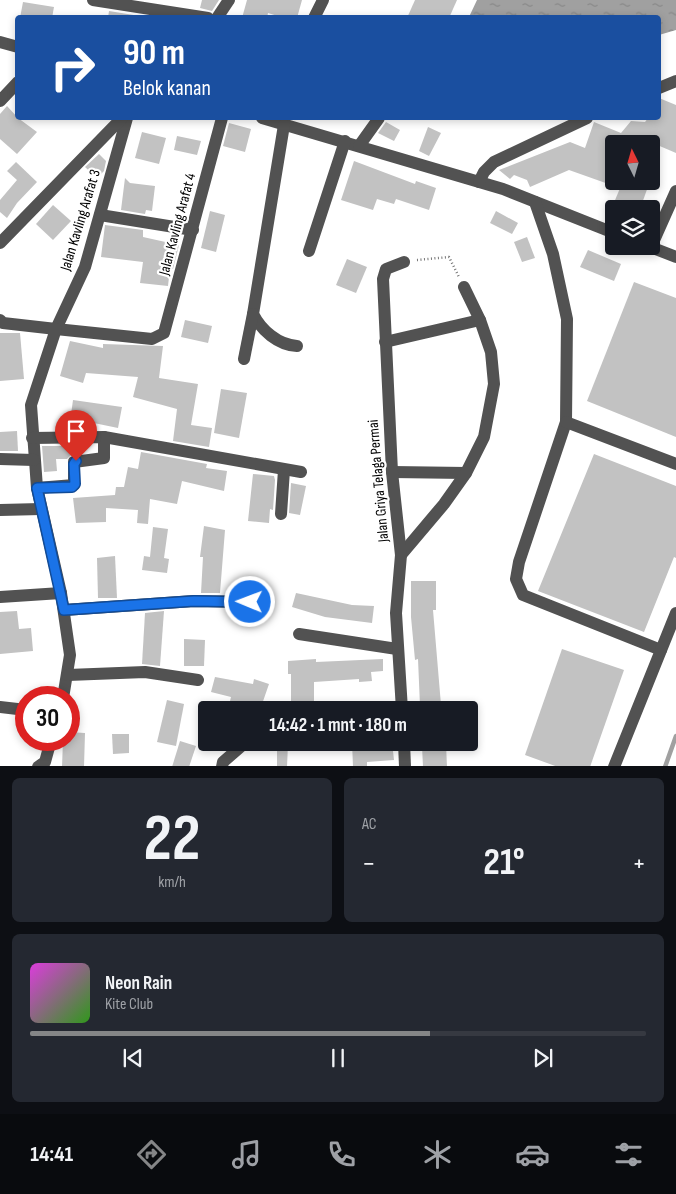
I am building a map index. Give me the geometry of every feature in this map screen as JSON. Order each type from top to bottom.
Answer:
[{"type":"street","points":[[93,0],[189,15]]},
{"type":"street","points":[[219,15],[229,0]]},
{"type":"street","points":[[316,15],[323,0]]},
{"type":"street","points":[[0,42],[15,45]]},
{"type":"street","points":[[661,87],[676,81]]},
{"type":"street","points":[[0,101],[15,85]]},
{"type":"street","points":[[0,243],[120,120]]},
{"type":"street","name":"Jalan Kavling Arafat 3","points":[[66,686],[70,655],[61,593],[37,488],[31,405],[56,329],[85,267],[126,120]]},
{"type":"street","name":"Jalan Kavling Arafat 4","points":[[56,329],[152,339],[160,337],[164,333],[221,120]]},
{"type":"street","points":[[268,120],[345,141],[479,182],[605,229]]},
{"type":"street","points":[[359,146],[378,120]]},
{"type":"street","points":[[479,182],[484,172],[494,162],[583,120]]},
{"type":"street","points":[[244,359],[284,125]]},
{"type":"street","points":[[309,251],[345,141]]},
{"type":"street","points":[[660,225],[676,191]]},
{"type":"street","points":[[535,202],[553,254],[567,319],[566,422],[519,562],[516,579],[523,596],[661,650]]},
{"type":"street","points":[[100,215],[193,230]]},
{"type":"street","points":[[660,251],[676,257]]},
{"type":"street","name":"Jalan Griya Telaga Permai","points":[[401,701],[396,613],[401,555],[392,472],[385,342],[384,279],[386,269],[404,262]]},
{"type":"street","points":[[401,555],[444,504],[466,473],[484,437],[494,384],[491,352],[480,320],[464,287]]},
{"type":"street","points":[[253,314],[258,323],[272,336],[290,345],[297,346]]},
{"type":"street","points":[[385,342],[480,320]]},
{"type":"street","points":[[1,322],[56,329]]},
{"type":"street","points":[[566,422],[676,464]]},
{"type":"street","points":[[32,438],[104,437],[301,472]]},
{"type":"street","points":[[37,488],[74,485],[74,462],[104,458],[104,437]]},
{"type":"street","points":[[0,460],[34,460]]},
{"type":"street","points":[[281,514],[284,470]]},
{"type":"street","points":[[392,472],[466,473]]},
{"type":"street","points":[[0,510],[41,509]]},
{"type":"street","points":[[0,597],[61,593]]},
{"type":"street","points":[[64,610],[194,601],[250,602]]},
{"type":"street","points":[[614,766],[676,613]]},
{"type":"street","points":[[299,634],[397,649]]},
{"type":"street","points":[[68,675],[145,672],[198,680]]},
{"type":"street","points":[[0,707],[15,709]]},
{"type":"street","points":[[38,766],[45,762],[48,751]]},
{"type":"street","points":[[222,766],[223,762],[236,751]]},
{"type":"street","points":[[404,751],[405,766]]},
{"type":"path","points":[[404,262],[449,257],[464,287]]},
{"type":"water","points":[[477,0],[676,0],[676,30],[661,34],[661,15],[470,15]]},
{"type":"building","points":[[202,0],[219,0],[212,11],[200,8]]},
{"type":"building","points":[[247,0],[302,0],[298,15],[274,15],[268,13],[268,15],[243,15]]},
{"type":"building","points":[[415,0],[457,0],[450,15],[408,15]]},
{"type":"building","points":[[23,2],[54,7],[53,15],[21,15]]},
{"type":"building","points":[[109,11],[134,15],[108,15]]},
{"type":"building","points":[[661,99],[676,105],[676,153],[660,146],[660,135],[605,135],[605,183],[569,170],[530,187],[527,180],[514,175],[510,179],[499,170],[570,142],[585,148],[594,122],[621,133],[631,121],[661,120]]},
{"type":"building","points":[[7,106],[15,115],[15,120],[21,120],[37,132],[17,154],[0,139],[0,114]]},
{"type":"building","points":[[386,122],[400,130],[394,141],[378,133]]},
{"type":"building","points":[[229,123],[251,129],[245,152],[223,146]]},
{"type":"building","points":[[428,127],[441,133],[429,156],[419,151]]},
{"type":"building","points":[[142,132],[166,138],[159,164],[135,158]]},
{"type":"building","points":[[177,136],[201,141],[197,155],[174,150]]},
{"type":"building","points":[[99,154],[106,161],[104,171],[97,178],[85,167]]},
{"type":"building","points":[[354,161],[415,184],[416,181],[436,188],[429,210],[396,199],[394,204],[377,199],[373,210],[341,200]]},
{"type":"building","points":[[16,162],[37,182],[17,203],[7,218],[0,212],[0,200],[17,180],[7,171]]},
{"type":"building","points":[[125,178],[130,183],[155,186],[152,211],[146,210],[145,214],[121,210]]},
{"type":"building","points":[[619,190],[647,190],[643,200],[615,200]]},
{"type":"building","points":[[53,205],[71,221],[53,240],[36,224]]},
{"type":"building","points":[[210,211],[225,215],[216,252],[201,248]]},
{"type":"building","points":[[496,211],[518,223],[512,234],[490,223]]},
{"type":"building","points":[[105,225],[143,230],[143,237],[179,245],[173,269],[170,268],[168,286],[140,283],[143,262],[101,257]]},
{"type":"building","points":[[527,237],[535,258],[522,262],[514,242]]},
{"type":"building","points":[[588,250],[621,264],[614,281],[580,267]]},
{"type":"building","points":[[347,259],[367,267],[356,293],[336,285]]},
{"type":"building","points":[[634,282],[676,298],[676,437],[587,401]]},
{"type":"building","points":[[185,320],[212,326],[208,343],[181,337]]},
{"type":"building","points":[[0,333],[20,333],[24,379],[0,381]]},
{"type":"building","points":[[70,341],[103,348],[103,344],[163,346],[159,378],[198,384],[191,425],[212,428],[209,447],[173,441],[177,409],[133,397],[138,377],[86,373],[83,383],[60,376]]},
{"type":"building","points":[[221,389],[247,393],[239,438],[214,433]]},
{"type":"building","points":[[73,400],[122,407],[118,428],[89,422],[88,429],[69,429]]},
{"type":"building","points":[[17,431],[18,451],[0,451],[0,432]]},
{"type":"building","points":[[42,446],[72,446],[72,454],[67,459],[56,459],[57,471],[44,472]]},
{"type":"building","points":[[141,452],[207,464],[206,468],[227,471],[224,491],[182,481],[177,504],[150,499],[148,524],[137,523],[138,510],[106,508],[106,522],[76,523],[73,498],[115,495],[116,487],[124,487],[128,467],[138,469]]},
{"type":"building","points":[[594,454],[676,486],[676,558],[674,557],[644,632],[538,591]]},
{"type":"building","points":[[253,474],[274,476],[273,510],[270,509],[269,523],[248,521]]},
{"type":"building","points":[[291,483],[306,486],[300,515],[289,513]]},
{"type":"building","points":[[204,526],[225,530],[220,593],[201,593],[203,557],[200,557]]},
{"type":"building","points":[[153,527],[168,529],[164,558],[169,559],[167,573],[142,570],[144,556],[150,557]]},
{"type":"building","points":[[115,556],[117,598],[98,598],[97,558]]},
{"type":"building","points":[[411,581],[436,581],[436,610],[433,610],[441,701],[420,701],[418,659],[415,660],[411,617]]},
{"type":"building","points":[[296,593],[352,605],[374,606],[372,623],[325,617],[292,607]]},
{"type":"building","points":[[17,611],[19,629],[31,628],[33,651],[0,654],[0,612]]},
{"type":"building","points":[[164,611],[160,666],[142,664],[145,613]]},
{"type":"building","points":[[184,639],[205,640],[204,666],[184,666]]},
{"type":"building","points":[[562,649],[624,670],[590,766],[555,766],[525,755]]},
{"type":"building","points":[[316,659],[316,662],[383,659],[383,671],[371,672],[372,681],[359,682],[359,679],[314,682],[314,701],[291,701],[291,674],[288,674],[288,661]]},
{"type":"building","points":[[215,677],[253,684],[254,679],[269,684],[263,701],[230,701],[231,697],[211,692]]},
{"type":"building","points":[[167,700],[184,704],[176,746],[157,742]]},
{"type":"building","points":[[80,733],[85,733],[84,766],[62,766],[63,751],[80,751]]},
{"type":"building","points":[[112,734],[129,734],[129,753],[113,754]]},
{"type":"building","points":[[180,741],[196,746],[189,766],[172,766]]},
{"type":"building","points":[[277,751],[288,751],[287,766],[277,766]]},
{"type":"building","points":[[352,751],[393,751],[394,760],[367,762],[367,766],[353,766]]},
{"type":"building","points":[[422,751],[446,751],[447,766],[423,766]]},
{"type":"waterway","points":[[665,766],[676,736]]},
{"type":"route","points":[[76,461],[74,462],[75,484],[72,487],[37,488],[64,610],[194,601],[250,602]]}]
